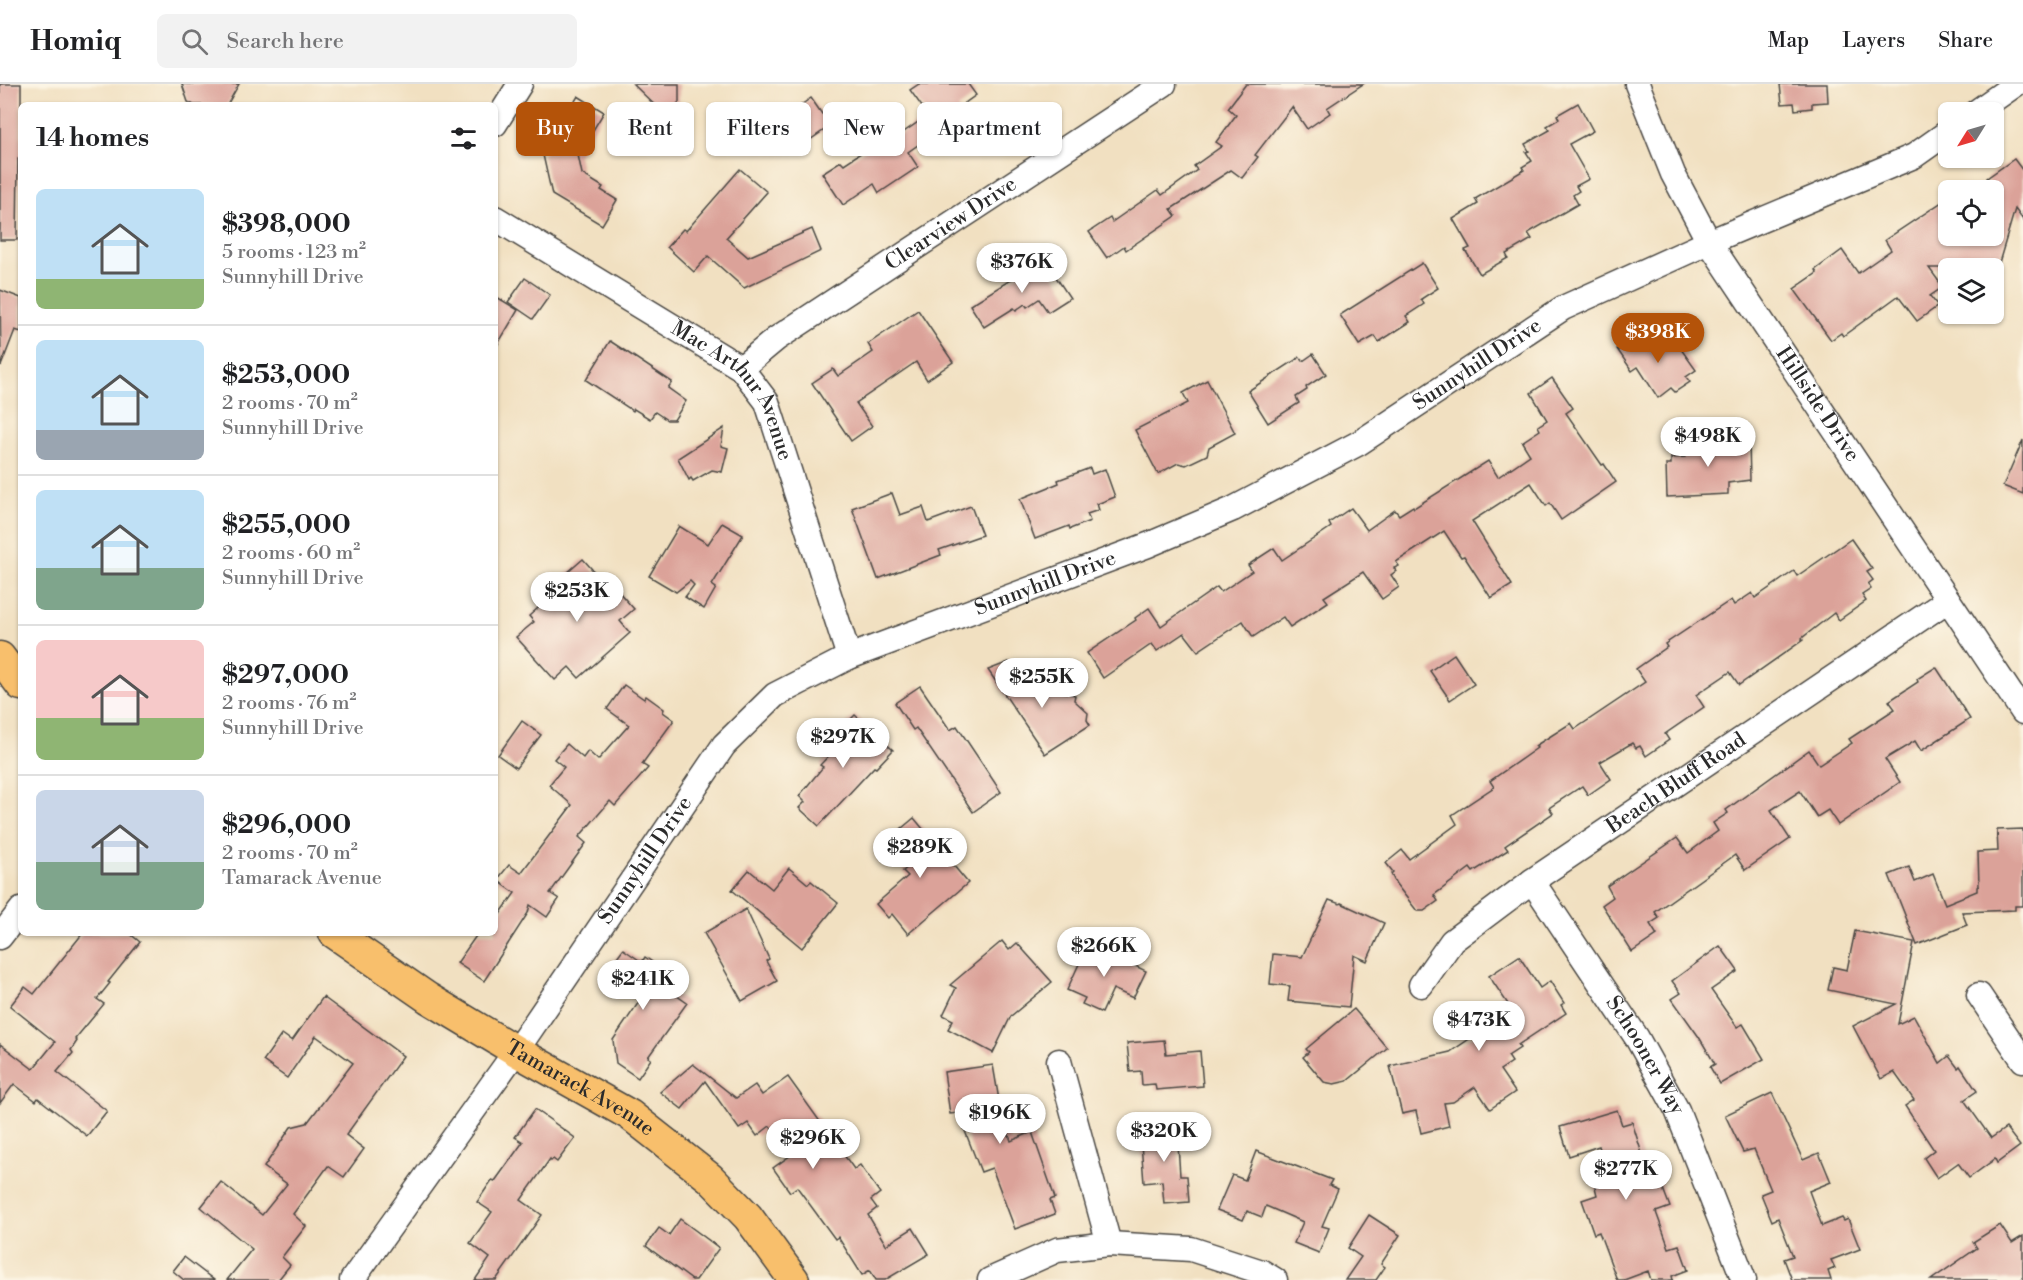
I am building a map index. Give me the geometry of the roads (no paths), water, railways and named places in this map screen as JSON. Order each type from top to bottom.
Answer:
[{"type":"main road","points":[[0,657],[18,681]]},
{"type":"main road","name":"Tamarack Avenue","points":[[338,936],[428,998],[630,1115],[710,1178],[748,1217],[794,1280]]},
{"type":"street","points":[[498,119],[520,84]]},
{"type":"street","name":"Clearview Drive","points":[[741,368],[776,339],[1164,84]]},
{"type":"street","name":"Hillside Drive","points":[[1637,84],[1673,174],[1709,242],[2023,712]]},
{"type":"street","points":[[1990,102],[2016,84]]},
{"type":"street","name":"Sunnyhill Drive","points":[[352,1280],[516,1051],[724,745],[775,694],[849,657],[1148,545],[1233,509],[1359,443],[1563,308],[1709,242],[1914,156],[1938,139]]},
{"type":"street","name":"Mac Arthur Avenue","points":[[498,220],[741,368],[767,402],[849,657]]},
{"type":"street","name":"Beach Bluff Road","points":[[1421,985],[1452,941],[1532,881],[1948,600]]},
{"type":"street","name":"Schooner Way","points":[[1532,881],[1636,1038],[1677,1110],[1744,1280]]},
{"type":"street","points":[[0,937],[18,914]]},
{"type":"street","points":[[1979,995],[2023,1060]]},
{"type":"street","points":[[1059,1061],[1109,1244]]},
{"type":"street","points":[[990,1280],[1057,1250],[1109,1244],[1191,1248],[1262,1272],[1275,1280]]}]
